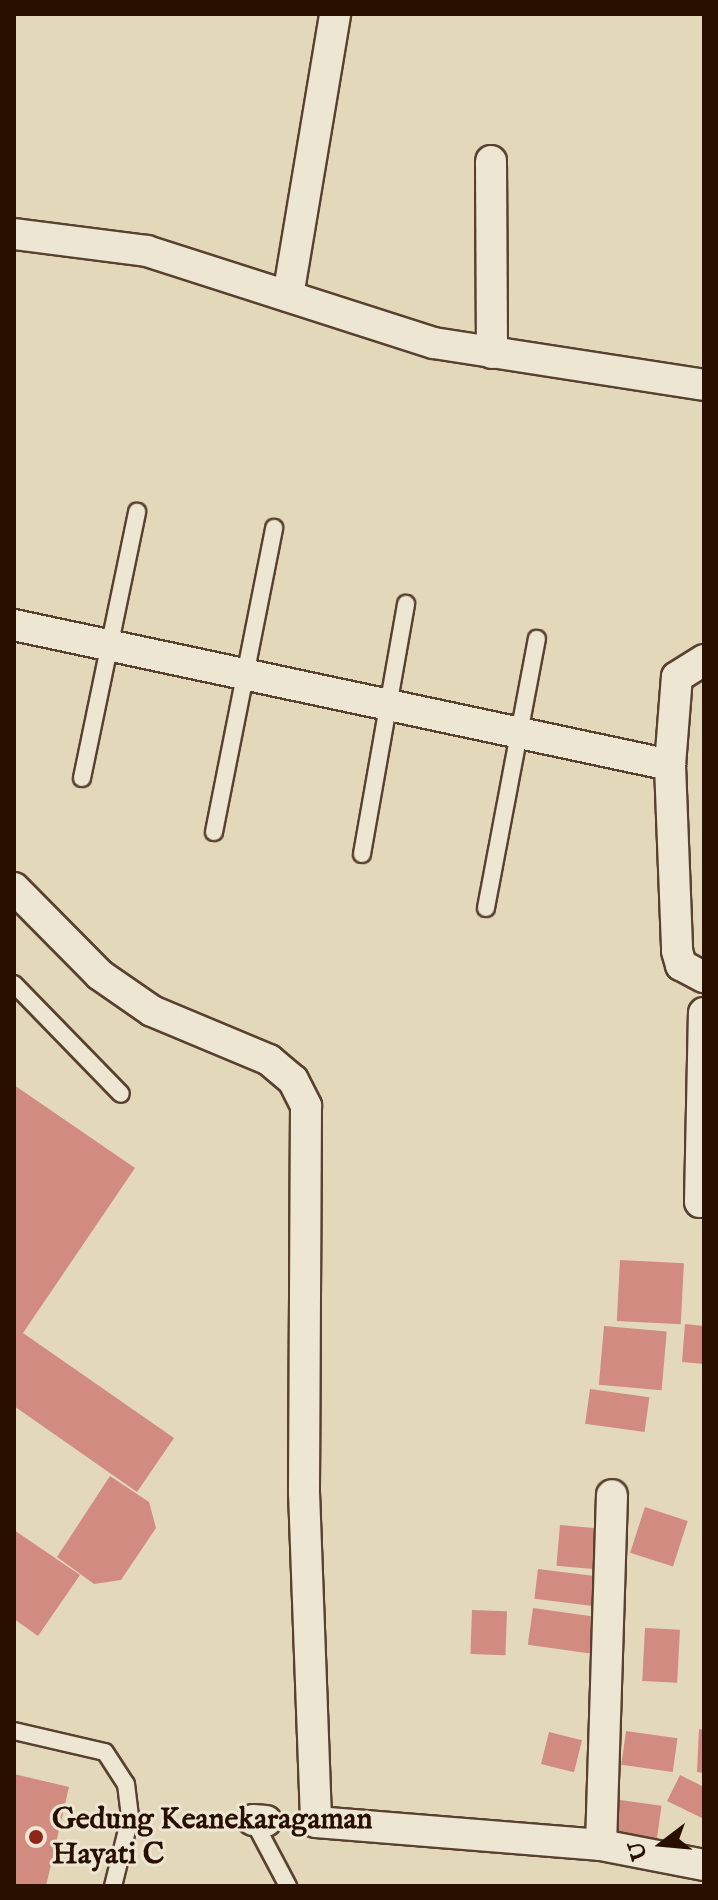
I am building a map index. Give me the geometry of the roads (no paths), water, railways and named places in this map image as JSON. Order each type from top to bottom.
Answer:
[{"type":"street","points":[[288,296],[335,14]]},
{"type":"street","points":[[491,161],[492,353]]},
{"type":"street","points":[[14,234],[147,251],[288,296],[378,329],[492,353],[704,385]]},
{"type":"street","points":[[14,625],[245,677],[389,704],[670,765]]},
{"type":"street","points":[[704,660],[677,677],[670,765],[677,951],[681,965],[704,977]]},
{"type":"street","points":[[14,888],[100,975],[152,1011],[269,1060],[293,1080],[306,1106],[304,1492],[316,1822],[601,1845],[704,1865]]},
{"type":"street","points":[[700,1202],[704,1013]]},
{"type":"street","points":[[601,1845],[612,1495]]},
{"type":"lane","points":[[82,778],[137,512]]},
{"type":"lane","points":[[214,832],[274,528]]},
{"type":"lane","points":[[362,854],[406,604]]},
{"type":"lane","points":[[486,908],[524,734],[537,639]]},
{"type":"lane","points":[[14,984],[121,1094]]},
{"type":"lane","points":[[14,1731],[105,1752],[126,1784],[130,1818],[113,1886]]},
{"type":"lane","points":[[259,1820],[288,1886]]},
{"type":"place","name":"Gedung Keanekaragaman Hayati C","points":[[36,1837]]}]
